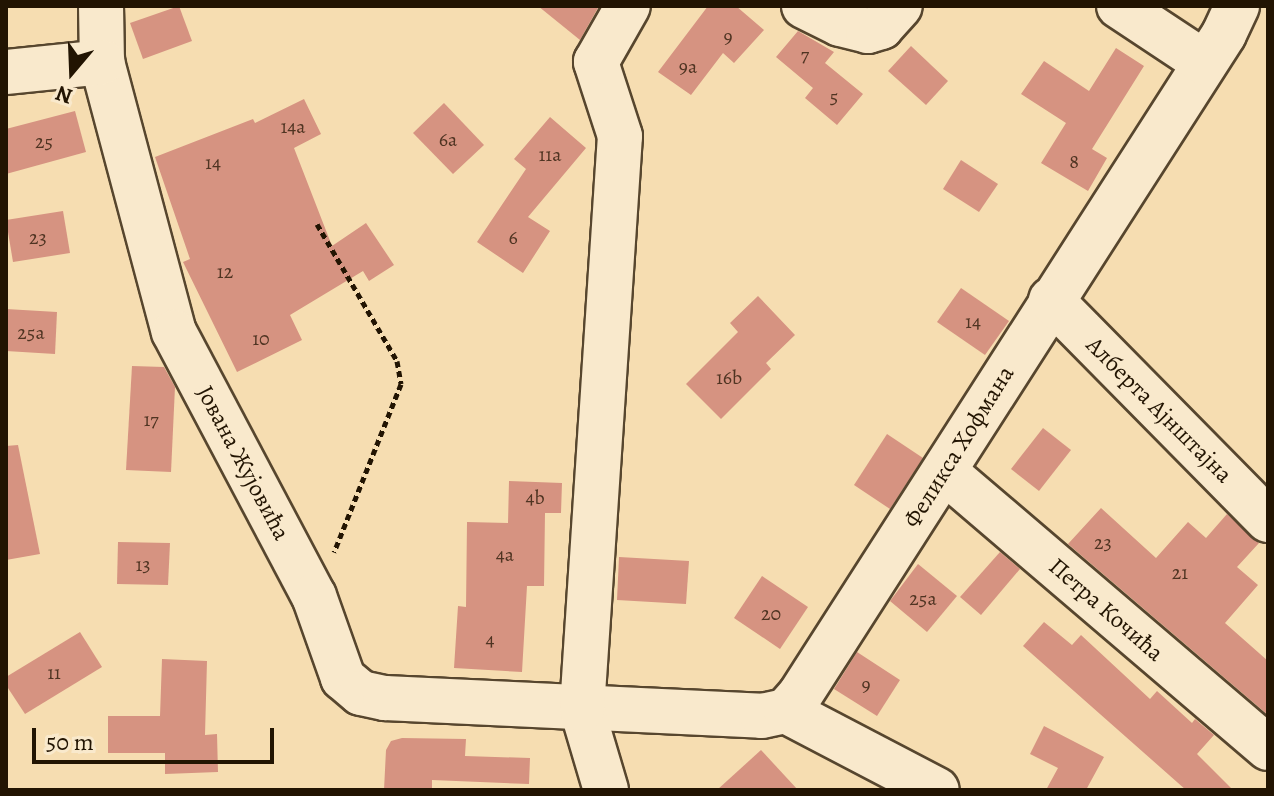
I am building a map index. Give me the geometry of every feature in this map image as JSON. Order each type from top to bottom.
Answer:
[{"type":"street","name":"Јована Жујовића","points":[[101,6],[102,62],[174,332],[314,596],[343,678],[361,693],[385,698],[582,709]]},
{"type":"street","points":[[606,790],[582,709],[620,136],[596,62],[628,6]]},
{"type":"street","points":[[804,6],[840,24],[868,31],[881,27],[900,6]]},
{"type":"street","points":[[1119,6],[1205,63]]},
{"type":"street","name":"Феликса Хофмана","points":[[786,711],[800,695],[945,472],[1051,300],[1205,63],[1237,6]]},
{"type":"street","points":[[6,72],[102,62]]},
{"type":"street","name":"Алберта Ајнштајна","points":[[1051,300],[1268,520]]},
{"type":"street","name":"Петра Кочића","points":[[945,472],[1268,748]]},
{"type":"street","points":[[582,709],[748,716],[786,711],[937,790]]},
{"type":"path","points":[[314,596],[401,384],[397,361],[317,224]]},
{"type":"building","points":[[179,6],[192,41],[143,59],[130,23]]},
{"type":"building","points":[[538,6],[599,6],[580,40]]},
{"type":"building","points":[[708,6],[736,6],[764,30],[734,63],[723,53],[691,95],[658,72]]},
{"type":"building","points":[[798,31],[834,52],[825,63],[863,94],[837,125],[805,98],[813,88],[776,57]]},
{"type":"building","points":[[911,46],[948,81],[926,105],[888,71]]},
{"type":"building","points":[[1116,48],[1144,66],[1092,149],[1107,158],[1088,191],[1041,163],[1066,123],[1021,94],[1044,61],[1089,91]]},
{"type":"building","points":[[304,99],[321,134],[294,148],[332,246],[366,223],[394,265],[369,281],[363,271],[290,315],[302,340],[237,372],[183,262],[190,259],[155,157],[253,119],[255,123]]},
{"type":"building","points":[[444,103],[484,145],[453,174],[413,133]]},
{"type":"building","points":[[75,111],[86,152],[6,174],[6,129]]},
{"type":"building","points":[[550,117],[586,148],[528,217],[550,231],[523,273],[477,242],[526,169],[514,159]]},
{"type":"building","points":[[961,160],[998,184],[979,212],[943,189]]},
{"type":"building","points":[[63,211],[70,253],[13,262],[6,220]]},
{"type":"building","points":[[961,288],[1009,321],[985,355],[937,322]]},
{"type":"building","points":[[758,296],[795,335],[766,363],[771,369],[721,419],[686,384],[738,332],[730,323]]},
{"type":"building","points":[[6,309],[57,312],[55,354],[6,351]]},
{"type":"building","points":[[132,366],[164,367],[175,387],[171,472],[126,470]]},
{"type":"building","points":[[1043,428],[1071,450],[1039,491],[1011,469]]},
{"type":"building","points":[[887,434],[923,458],[890,509],[854,485]]},
{"type":"building","points":[[18,445],[40,554],[6,560],[6,446]]},
{"type":"building","points":[[509,481],[562,483],[561,513],[545,513],[544,586],[527,586],[522,672],[454,668],[458,606],[466,607],[467,522],[508,523]]},
{"type":"building","points":[[1101,508],[1156,558],[1188,522],[1206,538],[1227,514],[1259,543],[1237,567],[1258,585],[1225,623],[1268,661],[1268,715],[1068,544]]},
{"type":"building","points":[[118,542],[170,543],[168,585],[117,584]]},
{"type":"building","points":[[1000,552],[1020,569],[981,615],[960,597]]},
{"type":"building","points":[[619,557],[689,561],[686,604],[617,600]]},
{"type":"building","points":[[918,564],[957,596],[927,632],[890,601]]},
{"type":"building","points":[[762,576],[808,607],[780,649],[734,618]]},
{"type":"building","points":[[1044,622],[1072,645],[1081,635],[1150,699],[1157,691],[1192,723],[1195,719],[1214,735],[1197,754],[1233,790],[1186,790],[1023,646]]},
{"type":"building","points":[[80,632],[102,667],[25,714],[6,685],[6,677]]},
{"type":"building","points":[[857,652],[900,680],[877,716],[834,689]]},
{"type":"building","points":[[162,659],[207,661],[205,735],[217,734],[218,772],[165,774],[165,753],[108,753],[108,716],[160,716]]},
{"type":"building","points":[[1044,726],[1104,757],[1086,790],[1046,790],[1058,768],[1030,754]]},
{"type":"building","points":[[402,738],[466,739],[465,756],[530,758],[529,784],[432,780],[432,790],[384,790],[386,750],[391,741]]},
{"type":"building","points":[[761,750],[798,790],[717,790]]}]
